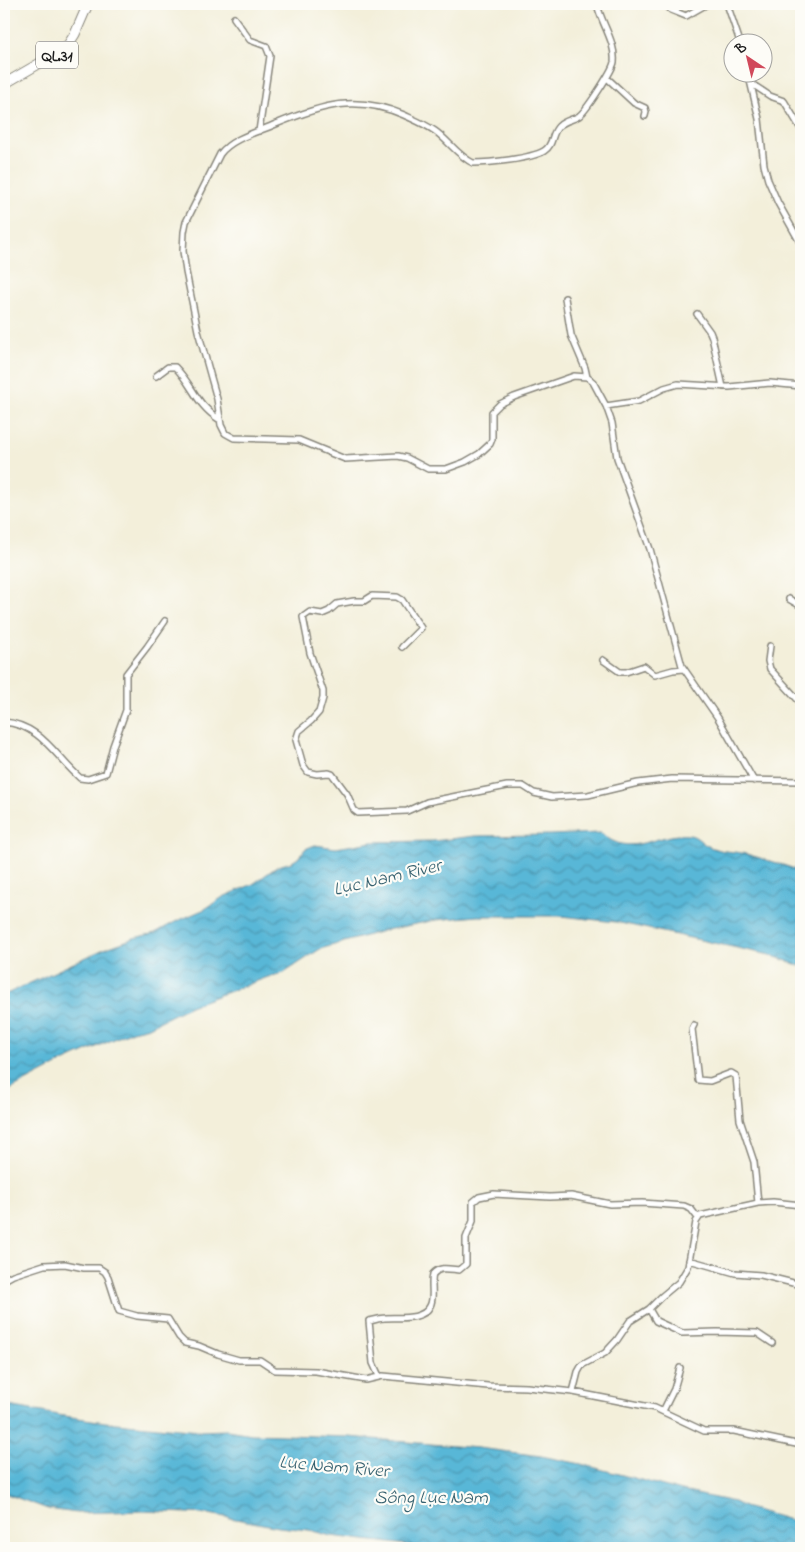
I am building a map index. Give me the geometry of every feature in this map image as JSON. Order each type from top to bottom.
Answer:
[{"type":"highway","name":"QL.31","points":[[4,84],[66,48],[75,34],[88,4]]},
{"type":"street","points":[[597,4],[614,53],[613,67],[581,114],[559,126],[550,146],[547,148],[538,153],[507,160],[473,163],[429,127],[393,111],[371,104],[348,104],[316,108],[259,131],[228,146],[220,154],[188,217],[184,232],[186,272],[198,330],[217,399],[220,420],[223,430],[234,438],[299,440],[345,459],[398,456],[428,468],[446,469],[465,462],[479,454],[490,444],[492,439],[492,412],[500,404],[540,387],[574,376],[587,377],[593,382],[606,406],[612,423],[617,458],[645,534],[684,669],[718,718],[754,781]]},
{"type":"street","points":[[665,4],[671,10],[687,16],[707,4]]},
{"type":"street","points":[[727,4],[737,32]]},
{"type":"street","points":[[234,18],[250,40],[266,46],[270,56],[259,131]]},
{"type":"street","points":[[607,78],[634,102],[645,108],[645,116]]},
{"type":"street","points":[[752,84],[770,96],[784,101],[801,129]]},
{"type":"street","points":[[752,84],[768,180],[778,203],[801,244]]},
{"type":"street","points":[[565,298],[571,335],[587,377]]},
{"type":"street","points":[[697,314],[712,337],[723,387]]},
{"type":"street","points":[[156,376],[168,367],[174,367],[186,380],[205,409],[220,420]]},
{"type":"street","points":[[606,406],[639,401],[674,385],[723,387],[770,383],[801,386]]},
{"type":"street","points":[[402,647],[421,628],[400,598],[372,596],[364,601],[354,600],[337,604],[322,614],[310,612],[303,617],[310,653],[324,698],[319,712],[299,731],[296,740],[305,769],[311,774],[332,774],[347,794],[356,813],[406,811],[427,802],[507,786],[523,786],[534,793],[552,797],[588,795],[638,783],[672,779],[801,781]]},
{"type":"street","points":[[789,599],[801,606]]},
{"type":"street","points":[[4,722],[19,725],[46,741],[80,778],[88,779],[106,773],[126,710],[126,674],[165,621]]},
{"type":"street","points":[[770,646],[768,660],[770,670],[801,703]]},
{"type":"street","points":[[603,660],[620,672],[626,672],[641,666],[644,666],[655,675],[684,669]]},
{"type":"street","points":[[694,1025],[692,1029],[698,1080],[710,1081],[731,1074],[736,1076],[740,1120],[754,1162],[758,1203]]},
{"type":"street","points":[[379,1376],[373,1363],[370,1321],[415,1316],[428,1309],[431,1302],[432,1274],[442,1268],[459,1270],[466,1264],[466,1238],[473,1221],[473,1202],[479,1197],[494,1194],[571,1196],[610,1204],[677,1205],[688,1207],[698,1218]]},
{"type":"street","points":[[573,1392],[578,1372],[582,1365],[606,1353],[630,1321],[649,1310],[679,1282],[688,1267],[698,1218],[703,1215],[758,1203],[773,1202],[801,1205]]},
{"type":"street","points":[[689,1260],[735,1273],[761,1275],[801,1285]]},
{"type":"street","points":[[4,1280],[13,1275],[44,1265],[65,1264],[84,1268],[99,1268],[108,1277],[119,1311],[144,1317],[168,1319],[178,1337],[185,1343],[239,1360],[260,1360],[275,1370],[316,1371],[360,1380],[368,1380],[379,1376],[573,1392],[637,1403],[663,1411],[704,1431],[734,1431],[801,1445]]},
{"type":"street","points":[[649,1310],[656,1321],[682,1334],[717,1332],[757,1334],[772,1343]]},
{"type":"street","points":[[663,1411],[674,1389],[680,1368]]},
{"type":"water","name":"Lục Nam River","points":[[601,833],[612,841],[633,845],[665,837],[689,835],[712,848],[746,854],[801,871],[801,966],[770,955],[616,922],[561,916],[477,916],[436,920],[386,930],[320,949],[284,973],[268,977],[190,1006],[149,1027],[132,1031],[63,1062],[4,1093],[4,995],[104,949],[134,938],[155,933],[205,909],[223,897],[253,884],[278,866],[292,862],[305,849],[315,845],[336,848],[372,842],[433,841],[475,836]]},
{"type":"water","name":"Sông Lục Nam","points":[[4,1405],[105,1422],[199,1431],[227,1430],[252,1434],[349,1437],[478,1448],[541,1456],[734,1502],[744,1507],[801,1523],[801,1548],[433,1548],[331,1536],[309,1530],[279,1527],[209,1514],[143,1511],[77,1513],[48,1509],[4,1493]]}]
